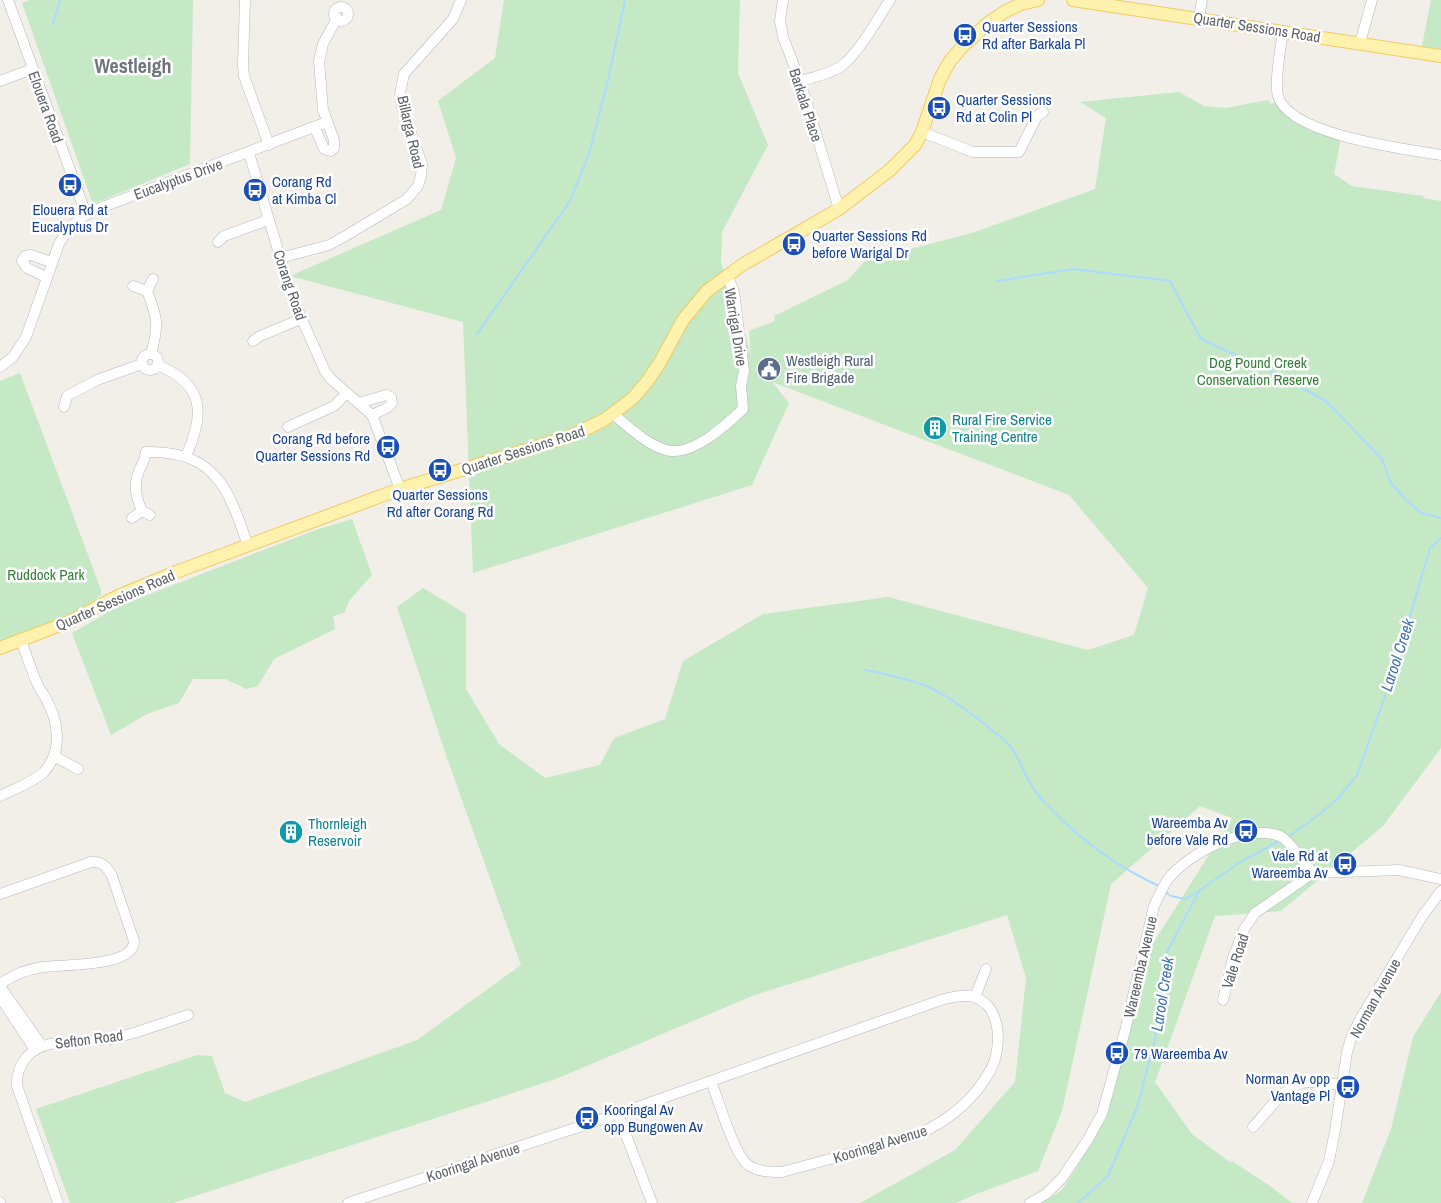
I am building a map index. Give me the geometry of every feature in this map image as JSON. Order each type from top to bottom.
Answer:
[{"type":"main road","name":"Quarter Sessions Road","points":[[0,648],[71,621],[118,596],[140,587],[400,489],[571,436],[613,414],[632,398],[650,377],[683,320],[707,291],[727,275],[839,209],[896,165],[915,145],[922,132],[940,79],[950,61],[962,47],[1006,11],[1021,4],[1038,0]]},
{"type":"main road","name":"Quarter Sessions Road","points":[[1074,0],[1441,56]]},
{"type":"street","name":"Elouera Road","points":[[8,0],[86,214]]},
{"type":"street","points":[[245,0],[244,76],[269,145]]},
{"type":"street","name":"Billarga Road","points":[[280,258],[329,245],[407,200],[418,186],[422,164],[402,107],[400,94],[404,74],[454,19],[461,0]]},
{"type":"street","name":"Barkala Place","points":[[783,0],[780,21],[783,37],[800,81],[839,209]]},
{"type":"street","points":[[800,81],[829,73],[842,66],[854,53],[890,0]]},
{"type":"street","points":[[1199,18],[1202,0]]},
{"type":"street","points":[[1360,43],[1372,0]]},
{"type":"street","points":[[315,128],[324,148],[331,151],[335,145],[323,110],[319,61],[322,44],[337,18]]},
{"type":"street","points":[[1283,31],[1277,95],[1283,106],[1291,114],[1310,124],[1363,143],[1441,155]]},
{"type":"street","points":[[0,81],[32,69]]},
{"type":"street","points":[[922,132],[973,152],[1019,152],[1037,116],[1043,112]]},
{"type":"street","name":"Eucalyptus Drive","points":[[0,367],[13,356],[26,337],[51,262],[62,237],[73,224],[86,214],[327,122]]},
{"type":"street","name":"Corang Road","points":[[248,153],[289,288],[301,319],[325,371],[372,415],[400,489]]},
{"type":"street","points":[[218,242],[224,236],[268,220]]},
{"type":"street","points":[[46,277],[27,268],[22,261],[25,256],[31,255],[51,262]]},
{"type":"street","name":"Warrigal Drive","points":[[613,414],[635,432],[657,446],[671,451],[688,448],[715,433],[743,409],[738,380],[744,371],[734,292],[727,275]]},
{"type":"street","points":[[146,291],[153,279]]},
{"type":"street","points":[[133,286],[146,291],[156,316],[156,334],[151,354]]},
{"type":"street","points":[[253,342],[260,336],[301,319]]},
{"type":"street","points":[[142,364],[144,357],[151,354]]},
{"type":"street","points":[[151,354],[156,357],[157,365]]},
{"type":"street","points":[[142,364],[149,370],[157,365]]},
{"type":"street","points":[[64,407],[63,393],[142,364]]},
{"type":"street","points":[[157,365],[170,370],[186,382],[193,392],[197,405],[198,419],[195,436],[186,456]]},
{"type":"street","points":[[288,427],[334,406],[347,393]]},
{"type":"street","points":[[359,402],[386,395],[391,397],[392,404],[372,415]]},
{"type":"street","points":[[132,518],[146,513],[135,486],[145,460],[146,452],[186,456],[214,475],[226,490],[235,506],[248,546]]},
{"type":"street","points":[[1,793],[35,779],[44,771],[54,756],[58,742],[56,727],[49,706],[37,685],[21,640]]},
{"type":"street","points":[[54,756],[78,769]]},
{"type":"street","name":"Wareemba Avenue","points":[[1030,1203],[1046,1194],[1062,1178],[1087,1141],[1102,1114],[1125,1031],[1154,906],[1169,878],[1183,865],[1215,844],[1246,833],[1262,833],[1283,838],[1313,873]]},
{"type":"street","points":[[0,894],[91,862],[100,862],[108,868],[112,876],[134,942],[132,949],[125,955],[92,964],[32,969],[3,982],[0,989],[4,992],[38,1048]]},
{"type":"street","points":[[1313,873],[1399,870],[1441,879]]},
{"type":"street","name":"Vale Road","points":[[1223,1000],[1233,958],[1243,931],[1256,913],[1313,873]]},
{"type":"street","name":"Norman Avenue","points":[[1312,1203],[1329,1161],[1347,1052],[1352,1035],[1423,915],[1441,891]]},
{"type":"street","points":[[975,997],[986,969]]},
{"type":"street","name":"Kooringal Avenue","points":[[351,1202],[618,1114],[944,999],[959,996],[975,997],[987,1006],[994,1015],[998,1033],[997,1052],[990,1071],[976,1091],[951,1116],[931,1129],[915,1136],[782,1172],[760,1171],[749,1166],[743,1160],[712,1081]]},
{"type":"street","points":[[0,997],[38,1048]]},
{"type":"street","name":"Sefton Road","points":[[58,1203],[17,1086],[18,1070],[27,1055],[38,1048],[64,1041],[111,1039],[188,1014]]},
{"type":"street","points":[[1253,1127],[1290,1088],[1303,1082],[1342,1085]]},
{"type":"street","points":[[618,1114],[652,1203]]},
{"type":"green space","points":[[30,0],[193,0],[190,164],[93,204],[22,3]]},
{"type":"green space","name":"Dog Pound Creek Conservation Reserve","points":[[504,0],[740,0],[738,73],[768,145],[722,232],[721,264],[725,272],[732,277],[751,358],[749,331],[775,321],[774,316],[848,280],[865,261],[972,233],[1095,189],[1106,118],[1080,102],[1179,92],[1204,106],[1226,108],[1268,100],[1271,104],[1278,101],[1341,138],[1334,174],[1352,186],[1423,196],[1423,198],[1441,201],[1441,748],[1383,826],[1281,911],[1215,916],[1155,1082],[1192,1134],[1231,1163],[1232,1161],[1292,1203],[1041,1203],[1062,1190],[1089,1147],[1137,969],[1232,818],[1200,806],[1111,884],[1062,1111],[1038,1171],[956,1203],[860,1203],[955,1150],[1015,1082],[1026,978],[1007,915],[752,996],[556,1079],[173,1203],[70,1203],[36,1109],[197,1055],[212,1056],[225,1093],[245,1102],[417,1040],[521,965],[447,758],[397,607],[423,588],[466,614],[466,689],[499,744],[545,778],[600,765],[614,738],[665,719],[683,661],[763,614],[888,597],[1088,650],[1134,635],[1148,588],[1069,495],[772,382],[789,403],[752,485],[473,573],[463,322],[290,276],[441,210],[456,158],[438,101],[495,58]]},
{"type":"green space","points":[[1431,0],[1441,0],[1441,50],[1422,46]]},
{"type":"green space","name":"Ruddock Park","points":[[20,373],[101,590],[101,595],[73,615],[0,641],[0,381]]},
{"type":"green space","points":[[352,519],[372,575],[349,601],[344,613],[333,616],[335,629],[274,659],[258,686],[247,689],[225,679],[193,679],[179,703],[147,714],[111,735],[72,633],[119,606],[313,531]]},
{"type":"green space","points":[[1441,992],[1441,1203],[1362,1203],[1391,1129],[1413,1037]]},
{"type":"waterway","points":[[53,24],[60,0]]},
{"type":"waterway","points":[[477,334],[570,201],[589,154],[609,76],[625,0]]},
{"type":"waterway","points":[[997,281],[1073,269],[1170,281],[1201,339],[1279,375],[1326,401],[1382,459],[1391,483],[1404,498],[1421,513],[1441,518]]},
{"type":"waterway","name":"Larool Creek","points":[[1288,837],[1338,798],[1357,775],[1394,671],[1430,548],[1441,538]]},
{"type":"waterway","points":[[865,670],[902,678],[933,689],[988,726],[1010,746],[1037,794],[1068,826],[1105,855],[1131,872],[1159,886]]},
{"type":"waterway","name":"Larool Creek","points":[[1078,1203],[1108,1176],[1138,1105],[1155,1039],[1166,954],[1199,891],[1240,862],[1279,841]]},
{"type":"waterway","points":[[1164,891],[1171,896],[1185,899],[1197,892]]},
{"type":"place","name":"Quarter Sessions Rd after Barkala Pl","points":[[965,35]]},
{"type":"place","name":"Quarter Sessions Rd at Colin Pl","points":[[939,108]]},
{"type":"place","name":"Elouera Rd at Eucalyptus Dr","points":[[70,185]]},
{"type":"place","name":"Corang Rd at Kimba Cl","points":[[255,190]]},
{"type":"place","name":"Quarter Sessions Rd before Warigal Dr","points":[[794,244]]},
{"type":"place","name":"Westleigh Rural Fire Brigade","points":[[769,369]]},
{"type":"place","name":"Rural Fire Service Training Centre","points":[[935,428]]},
{"type":"place","name":"Corang Rd before Quarter Sessions Rd","points":[[388,447]]},
{"type":"place","name":"Quarter Sessions Rd after Corang Rd","points":[[440,470]]},
{"type":"place","name":"Wareemba Av before Vale Rd","points":[[1246,831]]},
{"type":"place","name":"Thornleigh Reservoir","points":[[291,832]]},
{"type":"place","name":"Vale Rd at Wareemba Av","points":[[1345,864]]},
{"type":"place","name":"79 Wareemba Av","points":[[1117,1053]]},
{"type":"place","name":"Norman Av opp Vantage Pl","points":[[1348,1087]]},
{"type":"place","name":"Kooringal Av opp Bungowen Av","points":[[587,1118]]},
{"type":"district","name":"Westleigh","points":[[133,65]]}]
